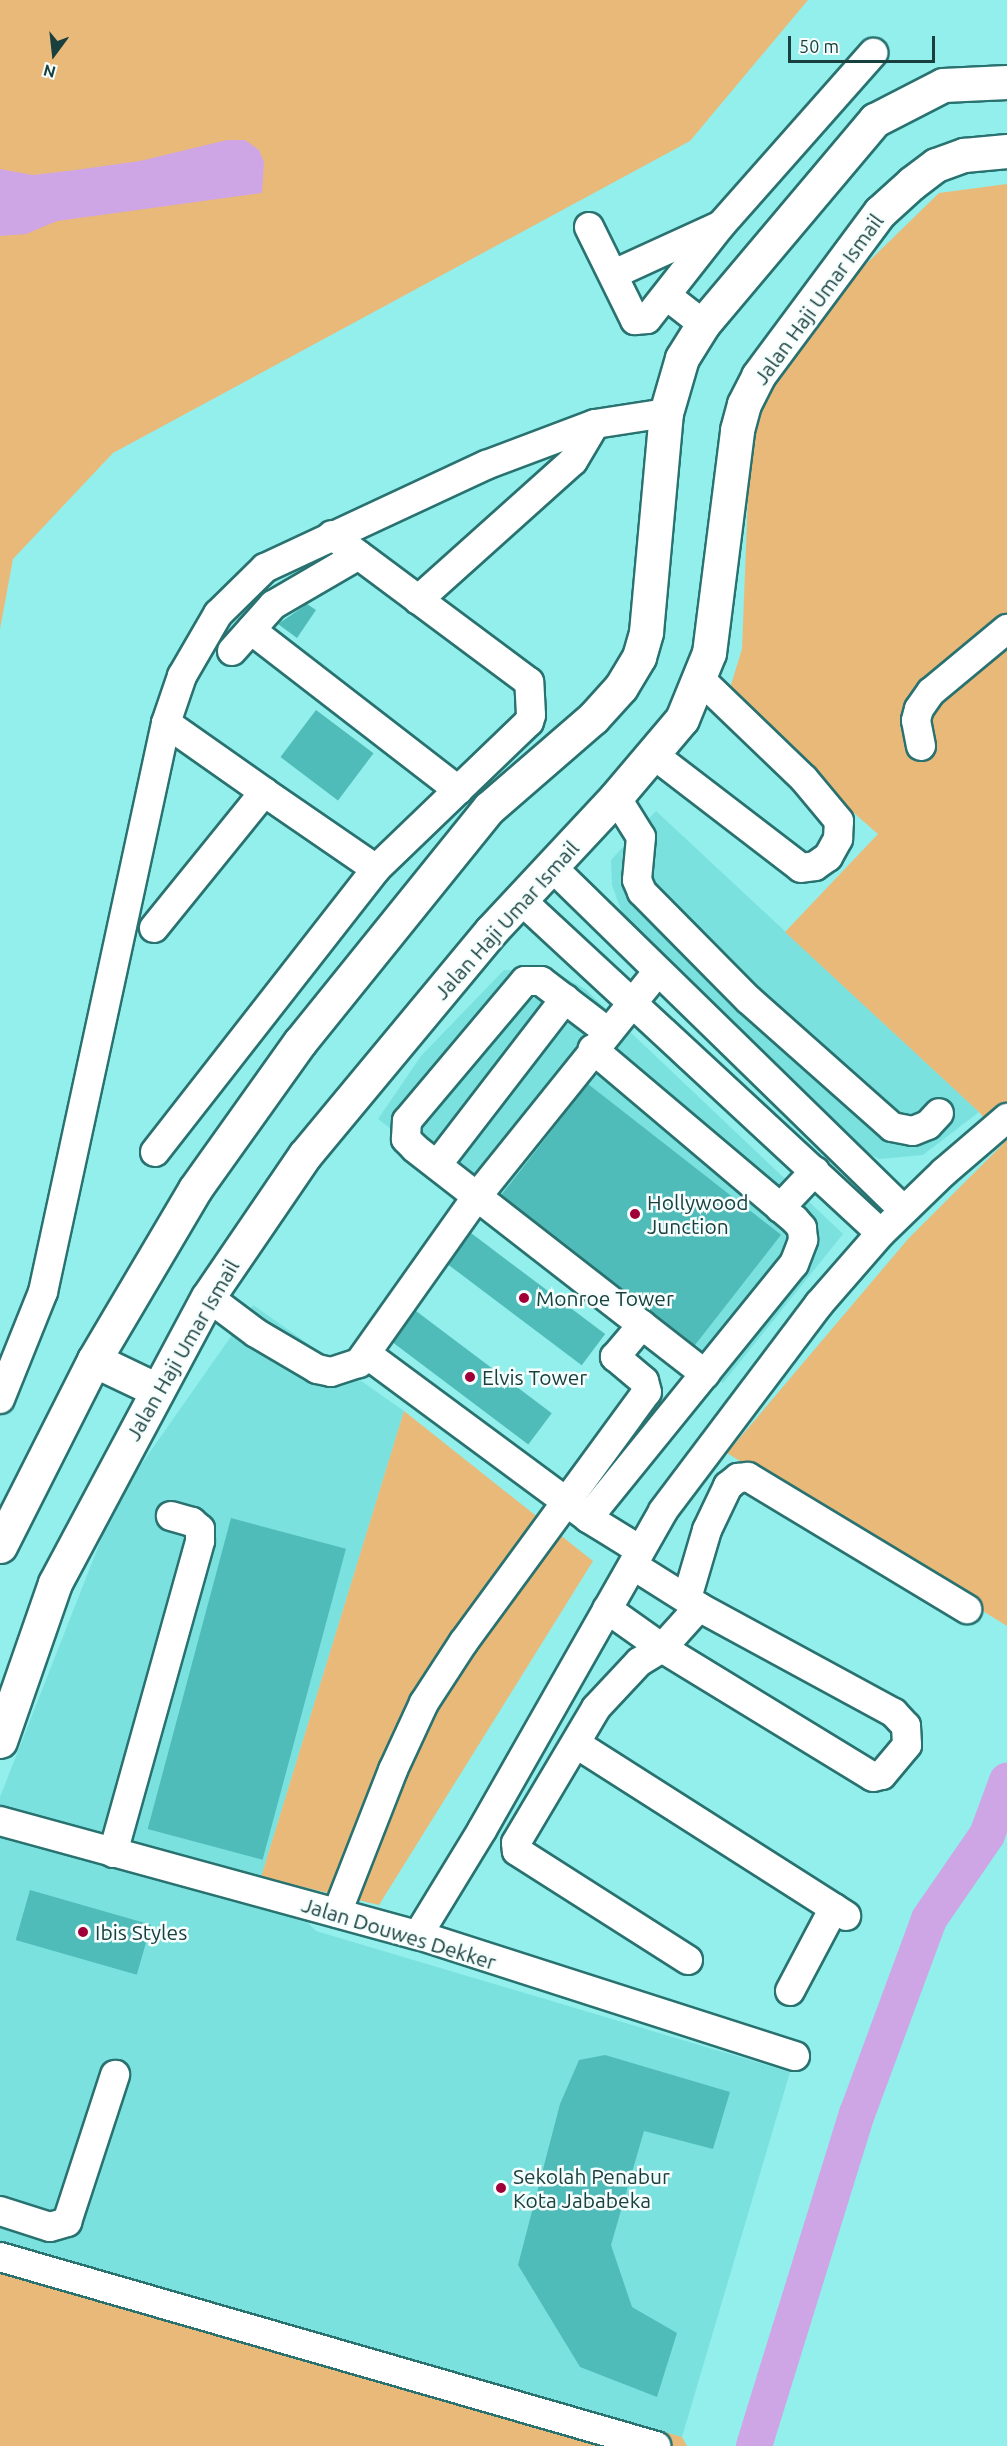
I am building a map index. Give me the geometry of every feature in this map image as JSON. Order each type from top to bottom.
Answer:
[{"type":"main road","points":[[0,1546],[94,1360],[195,1189],[300,1042],[489,808],[593,718],[621,687],[639,657],[646,632],[666,414],[682,358],[703,324],[875,120],[943,86],[1007,82]]},
{"type":"main road","name":"Jalan Haji Umar Ismail","points":[[0,1741],[55,1583],[208,1297],[305,1155],[521,900],[654,755],[682,719],[701,681],[710,653],[737,430],[744,404],[758,376],[880,212],[912,183],[936,165],[964,155],[1007,151]]},
{"type":"main road","points":[[94,1360],[157,1390]]},
{"type":"street","points":[[590,227],[635,320],[647,319],[721,225],[873,54]]},
{"type":"street","points":[[614,273],[721,225]]},
{"type":"street","points":[[667,296],[703,324]]},
{"type":"street","points":[[0,1399],[43,1292],[166,723],[182,676],[218,614],[265,568],[486,465],[595,424],[666,414]]},
{"type":"street","points":[[418,600],[573,461],[595,424]]},
{"type":"street","points":[[155,1152],[376,869],[529,722],[532,693],[529,682],[333,535]]},
{"type":"street","points":[[232,651],[273,605],[359,555]]},
{"type":"street","points":[[921,746],[915,720],[919,709],[931,692],[1007,629]]},
{"type":"street","points":[[251,630],[458,790]]},
{"type":"street","points":[[654,755],[801,868],[815,866],[828,856],[838,838],[839,821],[804,779],[701,681]]},
{"type":"street","points":[[166,723],[376,869]]},
{"type":"street","points":[[154,928],[264,792]]},
{"type":"street","points":[[616,797],[641,837],[637,880],[642,892],[749,1000],[892,1127],[912,1131],[939,1113]]},
{"type":"street","points":[[552,867],[657,972],[903,1209]]},
{"type":"street","points":[[521,900],[881,1233]]},
{"type":"street","points":[[208,1297],[256,1333],[316,1369],[332,1372],[343,1369],[368,1355],[478,1196],[631,1001],[657,972]]},
{"type":"street","points":[[588,1518],[705,1374],[801,1254],[802,1228],[600,1040],[566,999],[542,981],[525,981],[407,1121],[406,1139],[705,1374]]},
{"type":"street","points":[[437,1165],[566,999]]},
{"type":"street","points":[[717,1030],[749,1000]]},
{"type":"street","points":[[741,1052],[771,1021]]},
{"type":"street","points":[[418,1935],[483,1830],[663,1511],[819,1304],[881,1233],[903,1209],[1007,1118]]},
{"type":"street","points":[[780,1208],[815,1171]]},
{"type":"street","points":[[337,1913],[393,1770],[424,1703],[566,1501],[647,1392],[644,1381],[615,1357],[642,1325]]},
{"type":"street","points":[[368,1355],[566,1501],[693,1602],[894,1713],[906,1726],[907,1745],[882,1775],[873,1777],[662,1648],[607,1609]]},
{"type":"street","points":[[688,1960],[517,1851],[520,1836],[578,1744],[596,1708],[639,1662],[662,1648],[693,1602],[707,1530],[728,1486],[738,1478],[748,1477],[967,1609]]},
{"type":"street","points":[[113,1853],[200,1541],[200,1529],[192,1522],[171,1516]]},
{"type":"street","points":[[578,1744],[840,1912],[790,1991]]},
{"type":"street","name":"Jalan Douwes Dekker","points":[[0,1821],[418,1935],[795,2056]]},
{"type":"street","points":[[0,2211],[50,2227],[67,2222],[115,2075]]},
{"type":"street","points":[[0,2257],[656,2446]]},
{"type":"shaded area","points":[[0,0],[808,0],[690,141],[113,453],[13,559],[0,629]]},
{"type":"shaded area","points":[[227,140],[245,140],[259,150],[264,162],[262,193],[57,221],[26,234],[0,236],[0,169],[33,175],[75,170],[140,161]]},
{"type":"shaded area","points":[[1007,184],[1007,1626],[727,1453],[908,1239],[1004,1143],[979,1112],[785,932],[878,834],[726,701],[742,649],[750,445],[782,346],[939,193]]},
{"type":"shaded area","points":[[656,811],[979,1112],[923,1155],[879,1159],[849,1143],[625,921],[612,885],[611,860]]},
{"type":"shaded area","points":[[504,970],[551,970],[585,989],[843,1234],[723,1383],[378,1119],[421,1056]]},
{"type":"shaded area","points":[[253,1305],[404,1411],[261,1877],[316,1931],[790,2072],[682,2437],[0,2243],[0,1797],[117,1499]]},
{"type":"shaded area","points":[[404,1411],[593,1561],[379,1905],[261,1877]]},
{"type":"shaded area","points":[[0,2243],[682,2437],[687,2446],[0,2446]]},
{"type":"building","points":[[307,604],[316,610],[297,638],[278,624]]},
{"type":"building","points":[[316,710],[374,753],[338,800],[280,757]]},
{"type":"building","name":"Hollywood Junction","points":[[588,1084],[781,1235],[694,1346],[501,1195]]},
{"type":"building","name":"Monroe Tower","points":[[471,1233],[605,1334],[582,1365],[448,1264]]},
{"type":"building","name":"Elvis Tower","points":[[416,1311],[552,1413],[528,1444],[393,1342]]},
{"type":"building","points":[[231,1518],[346,1549],[263,1860],[148,1829]]},
{"type":"building","name":"Ibis Styles","points":[[30,1890],[151,1925],[137,1975],[16,1940]]},
{"type":"building","points":[[605,2055],[730,2092],[713,2149],[644,2131],[611,2245],[632,2307],[677,2333],[657,2397],[580,2367],[518,2265],[560,2104],[579,2060]]},
{"type":"waterway","points":[[754,2446],[857,2114],[929,1919],[987,1835],[1007,1781]]},
{"type":"place","name":"Hollywood Junction","points":[[635,1214]]},
{"type":"place","name":"Monroe Tower","points":[[524,1298]]},
{"type":"place","name":"Elvis Tower","points":[[470,1377]]},
{"type":"place","name":"Ibis Styles","points":[[83,1932]]},
{"type":"place","name":"Sekolah Penabur Kota Jababeka","points":[[501,2188]]}]
